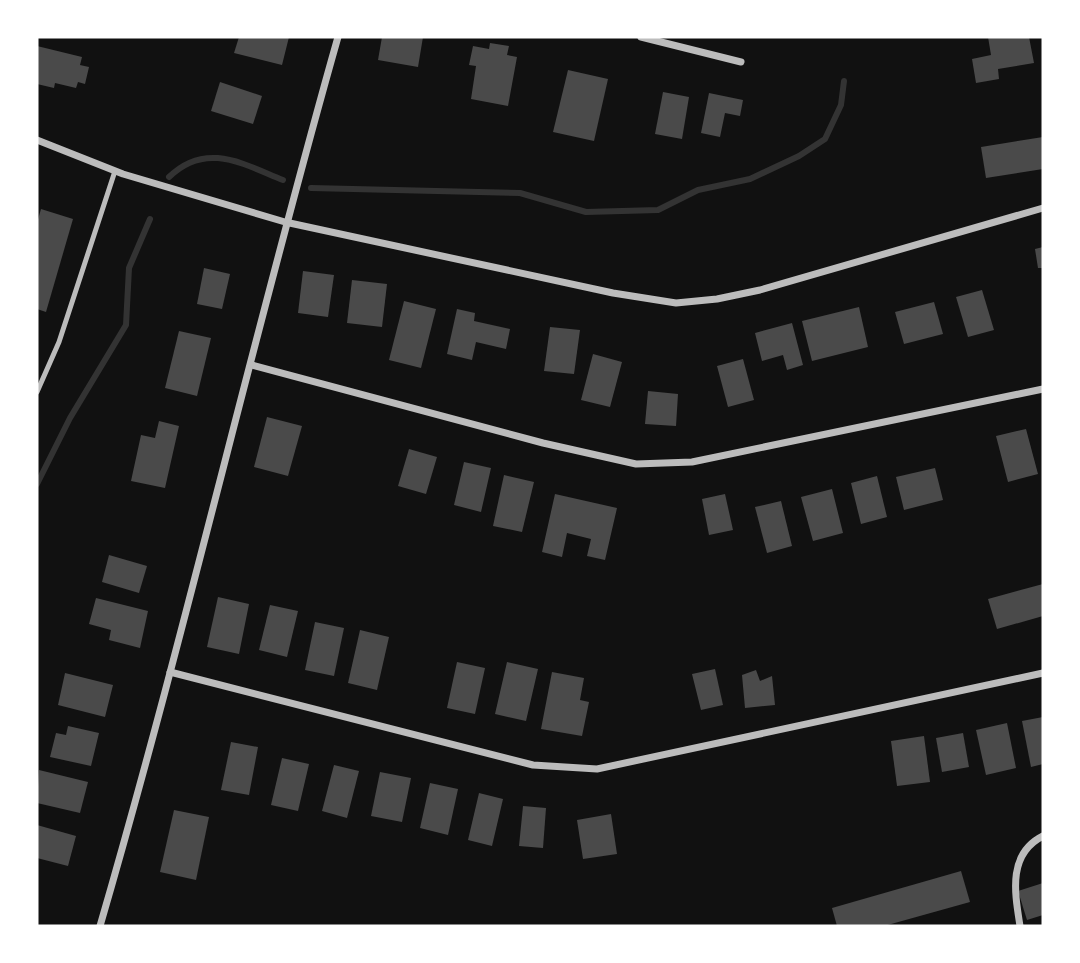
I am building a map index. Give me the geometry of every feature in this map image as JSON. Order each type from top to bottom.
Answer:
[{"type":"street","points":[[100,926],[252,365],[285,222],[338,37]]},
{"type":"street","points":[[641,37],[741,62]]},
{"type":"street","points":[[37,140],[115,171],[285,222],[613,293],[676,303],[717,299],[760,290],[1043,208]]},
{"type":"street","points":[[252,365],[543,443],[636,464],[692,462],[1043,389]]},
{"type":"street","points":[[170,672],[533,765],[597,769],[1043,673]]},
{"type":"street","points":[[1020,926],[1013,883],[1017,866],[1025,852],[1043,836]]},
{"type":"lane","points":[[37,392],[59,342],[115,171]]},
{"type":"building","points":[[239,37],[289,37],[282,65],[234,53]]},
{"type":"building","points":[[382,37],[423,37],[418,67],[378,60]]},
{"type":"building","points":[[988,37],[1029,37],[1034,63],[998,69],[999,79],[976,83],[972,59],[991,55]]},
{"type":"building","points":[[490,43],[509,46],[507,55],[517,57],[508,106],[471,99],[476,66],[469,65],[473,46],[489,49]]},
{"type":"building","points":[[37,46],[82,57],[80,65],[89,67],[85,84],[78,82],[76,88],[55,83],[54,88],[37,84]]},
{"type":"building","points":[[568,70],[608,79],[594,141],[553,132]]},
{"type":"building","points":[[220,82],[262,96],[253,124],[211,111]]},
{"type":"building","points":[[663,92],[689,97],[682,139],[655,134]]},
{"type":"building","points":[[709,93],[743,100],[740,116],[725,113],[720,137],[701,133]]},
{"type":"building","points":[[1043,137],[1043,169],[986,178],[981,147]]},
{"type":"building","points":[[41,209],[73,219],[46,312],[37,309],[37,223]]},
{"type":"building","points":[[1043,247],[1043,268],[1038,268],[1035,249]]},
{"type":"building","points":[[204,268],[230,274],[222,309],[197,304]]},
{"type":"building","points":[[303,271],[334,275],[328,317],[298,313]]},
{"type":"building","points":[[352,280],[387,284],[382,327],[347,323]]},
{"type":"building","points":[[982,290],[994,330],[968,337],[956,297]]},
{"type":"building","points":[[404,301],[436,309],[421,368],[389,360]]},
{"type":"building","points":[[934,302],[943,334],[904,344],[895,312]]},
{"type":"building","points":[[859,307],[868,347],[812,361],[802,321]]},
{"type":"building","points":[[457,309],[475,313],[474,321],[510,329],[506,349],[476,342],[472,360],[447,354]]},
{"type":"building","points":[[792,323],[803,365],[787,370],[783,355],[762,361],[755,333]]},
{"type":"building","points":[[550,327],[580,330],[574,374],[544,371]]},
{"type":"building","points":[[179,331],[211,338],[197,396],[165,388]]},
{"type":"building","points":[[593,354],[622,362],[610,407],[581,400]]},
{"type":"building","points":[[743,359],[754,400],[728,407],[717,366]]},
{"type":"building","points":[[648,391],[678,394],[676,426],[645,424]]},
{"type":"building","points":[[267,417],[302,426],[288,476],[254,467]]},
{"type":"building","points":[[159,421],[179,426],[165,488],[131,481],[141,435],[155,438]]},
{"type":"building","points":[[1026,429],[1038,474],[1008,482],[996,436]]},
{"type":"building","points":[[409,449],[437,457],[426,494],[398,486]]},
{"type":"building","points":[[464,462],[491,468],[481,512],[454,505]]},
{"type":"building","points":[[935,468],[943,500],[904,510],[896,477]]},
{"type":"building","points":[[504,475],[534,482],[522,532],[493,526]]},
{"type":"building","points":[[877,476],[887,517],[861,524],[851,483]]},
{"type":"building","points":[[832,489],[843,533],[813,541],[801,497]]},
{"type":"building","points":[[555,494],[617,508],[605,560],[587,556],[591,539],[567,533],[562,557],[542,552]]},
{"type":"building","points":[[725,494],[733,530],[709,535],[702,499]]},
{"type":"building","points":[[781,501],[792,546],[767,553],[755,507]]},
{"type":"building","points":[[109,555],[147,566],[139,593],[102,582]]},
{"type":"building","points":[[1043,584],[1043,616],[997,629],[988,599]]},
{"type":"building","points":[[218,597],[249,604],[239,654],[207,647]]},
{"type":"building","points":[[96,598],[148,611],[140,648],[109,640],[111,630],[89,624]]},
{"type":"building","points":[[270,605],[298,611],[287,657],[259,650]]},
{"type":"building","points":[[315,622],[344,628],[334,676],[305,670]]},
{"type":"building","points":[[360,630],[389,637],[377,690],[348,683]]},
{"type":"building","points":[[457,662],[485,668],[475,714],[447,708]]},
{"type":"building","points":[[507,662],[538,669],[526,721],[495,714]]},
{"type":"building","points":[[715,669],[723,705],[701,710],[692,674]]},
{"type":"building","points":[[756,670],[760,681],[772,676],[775,705],[745,708],[742,675]]},
{"type":"building","points":[[552,672],[584,678],[580,700],[589,702],[582,736],[541,729]]},
{"type":"building","points":[[65,673],[113,685],[105,717],[58,705]]},
{"type":"building","points":[[1043,717],[1043,764],[1031,767],[1022,721]]},
{"type":"building","points":[[1007,723],[1016,768],[986,775],[976,730]]},
{"type":"building","points":[[68,726],[99,733],[91,766],[50,757],[56,733],[66,735]]},
{"type":"building","points":[[963,733],[969,767],[942,772],[936,738]]},
{"type":"building","points":[[924,736],[930,782],[897,786],[891,741]]},
{"type":"building","points":[[231,742],[258,747],[249,795],[221,790]]},
{"type":"building","points":[[282,758],[309,764],[298,811],[271,805]]},
{"type":"building","points":[[334,765],[359,771],[347,818],[322,811]]},
{"type":"building","points":[[39,770],[88,782],[80,813],[37,803]]},
{"type":"building","points":[[380,772],[411,778],[402,822],[371,816]]},
{"type":"building","points":[[430,783],[458,789],[448,835],[420,828]]},
{"type":"building","points":[[479,793],[503,799],[492,846],[468,840]]},
{"type":"building","points":[[523,806],[546,808],[543,848],[519,846]]},
{"type":"building","points":[[174,810],[209,817],[196,880],[160,872]]},
{"type":"building","points":[[611,814],[617,854],[583,859],[577,820]]},
{"type":"building","points":[[37,825],[76,836],[68,866],[37,858]]},
{"type":"building","points":[[961,871],[970,902],[884,926],[837,926],[832,908]]},
{"type":"building","points":[[1043,883],[1043,915],[1027,920],[1018,891]]},
{"type":"waterway","points":[[311,188],[520,193],[586,212],[658,210],[698,190],[750,179],[799,156],[825,139],[841,105],[844,81]]},
{"type":"waterway","points":[[169,177],[183,166],[211,158],[239,163],[283,180]]},
{"type":"waterway","points":[[37,484],[70,418],[126,325],[129,268],[150,219]]}]
